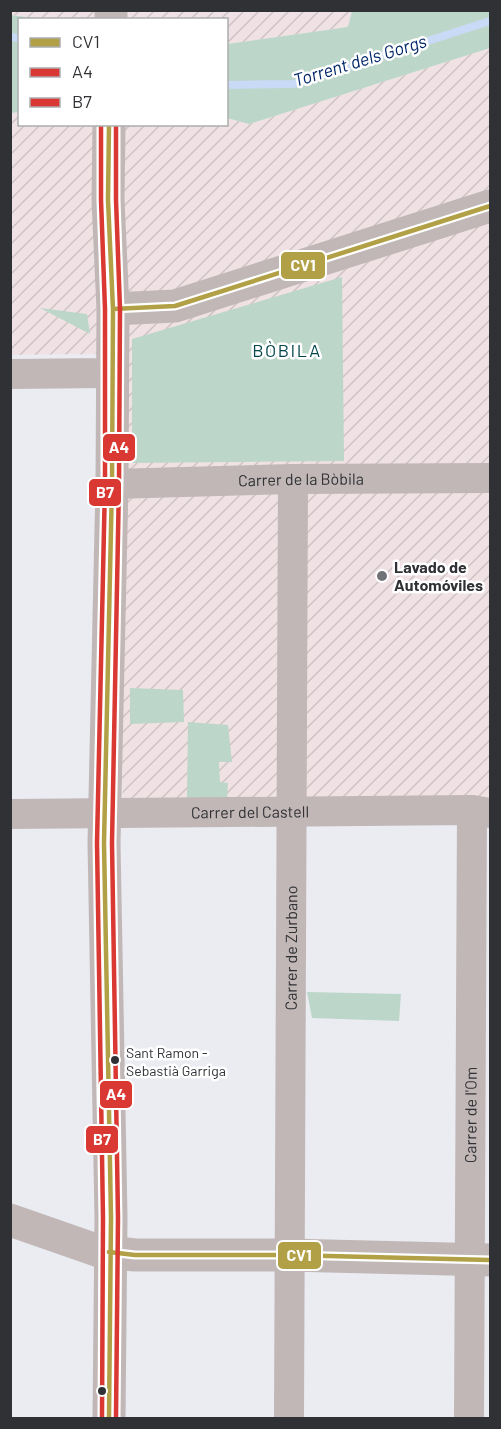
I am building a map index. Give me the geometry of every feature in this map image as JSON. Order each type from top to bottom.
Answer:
[{"type":"street","points":[[107,1418],[111,1218],[104,812],[113,367],[121,309],[108,200],[109,126]]},
{"type":"street","points":[[121,309],[175,306],[490,206]]},
{"type":"street","points":[[10,374],[105,373],[113,367]]},
{"type":"street","name":"Carrer de la Bòbila","points":[[112,484],[293,479],[490,478]]},
{"type":"street","name":"Carrer de Zurbano","points":[[289,1419],[293,479]]},
{"type":"street","name":"Carrer del Castell","points":[[10,814],[481,811]]},
{"type":"street","name":"Carrer de l'Om","points":[[469,1419],[480,1260],[481,811]]},
{"type":"street","points":[[10,1220],[99,1251],[135,1255],[288,1255],[480,1260]]},
{"type":"shaded area","points":[[10,11],[352,11],[348,27],[228,44],[228,18],[35,18],[11,15]]},
{"type":"shaded area","points":[[490,48],[490,804],[123,802],[102,354],[11,355],[10,113],[18,112],[18,126],[228,126],[228,118],[249,124]]},
{"type":"green space","points":[[352,11],[490,11],[490,48],[249,124],[228,118],[228,44],[348,27]]},
{"type":"green space","points":[[10,15],[35,18],[18,18],[18,112],[11,113]]},
{"type":"green space","points":[[342,277],[344,461],[132,463],[132,339]]},
{"type":"green space","points":[[40,308],[87,314],[90,334]]},
{"type":"green space","points":[[130,688],[183,690],[184,722],[130,724]]},
{"type":"green space","points":[[188,722],[228,725],[232,762],[219,762],[220,782],[228,783],[227,801],[187,799]]},
{"type":"green space","points":[[307,992],[401,994],[399,1021],[312,1018]]},
{"type":"waterway","name":"Torrent dels Gorgs","points":[[228,85],[294,84],[490,21]]},
{"type":"waterway","name":"Torrent dels Gorgs","points":[[10,37],[18,38]]},
{"type":"transit line","name":"B7","points":[[101,126],[105,309],[105,484],[97,843],[103,1218],[102,1418]]},
{"type":"transit line","name":"CV1","points":[[109,126],[108,200],[113,309],[112,484],[104,843],[111,1218],[109,1418]]},
{"type":"transit line","name":"A4","points":[[116,126],[120,309],[112,843],[118,1218],[116,1418]]},
{"type":"transit line","name":"CV1","points":[[113,309],[175,306],[490,206]]},
{"type":"transit line","name":"CV1","points":[[109,1252],[135,1255],[288,1255],[490,1260]]},
{"type":"place","name":"Lavado de Automóviles","points":[[382,576]]},
{"type":"place","name":"Sant Ramon - Sebastià Garriga","points":[[115,1060]]},
{"type":"district","name":"BÒBILA","points":[[287,351]]}]
